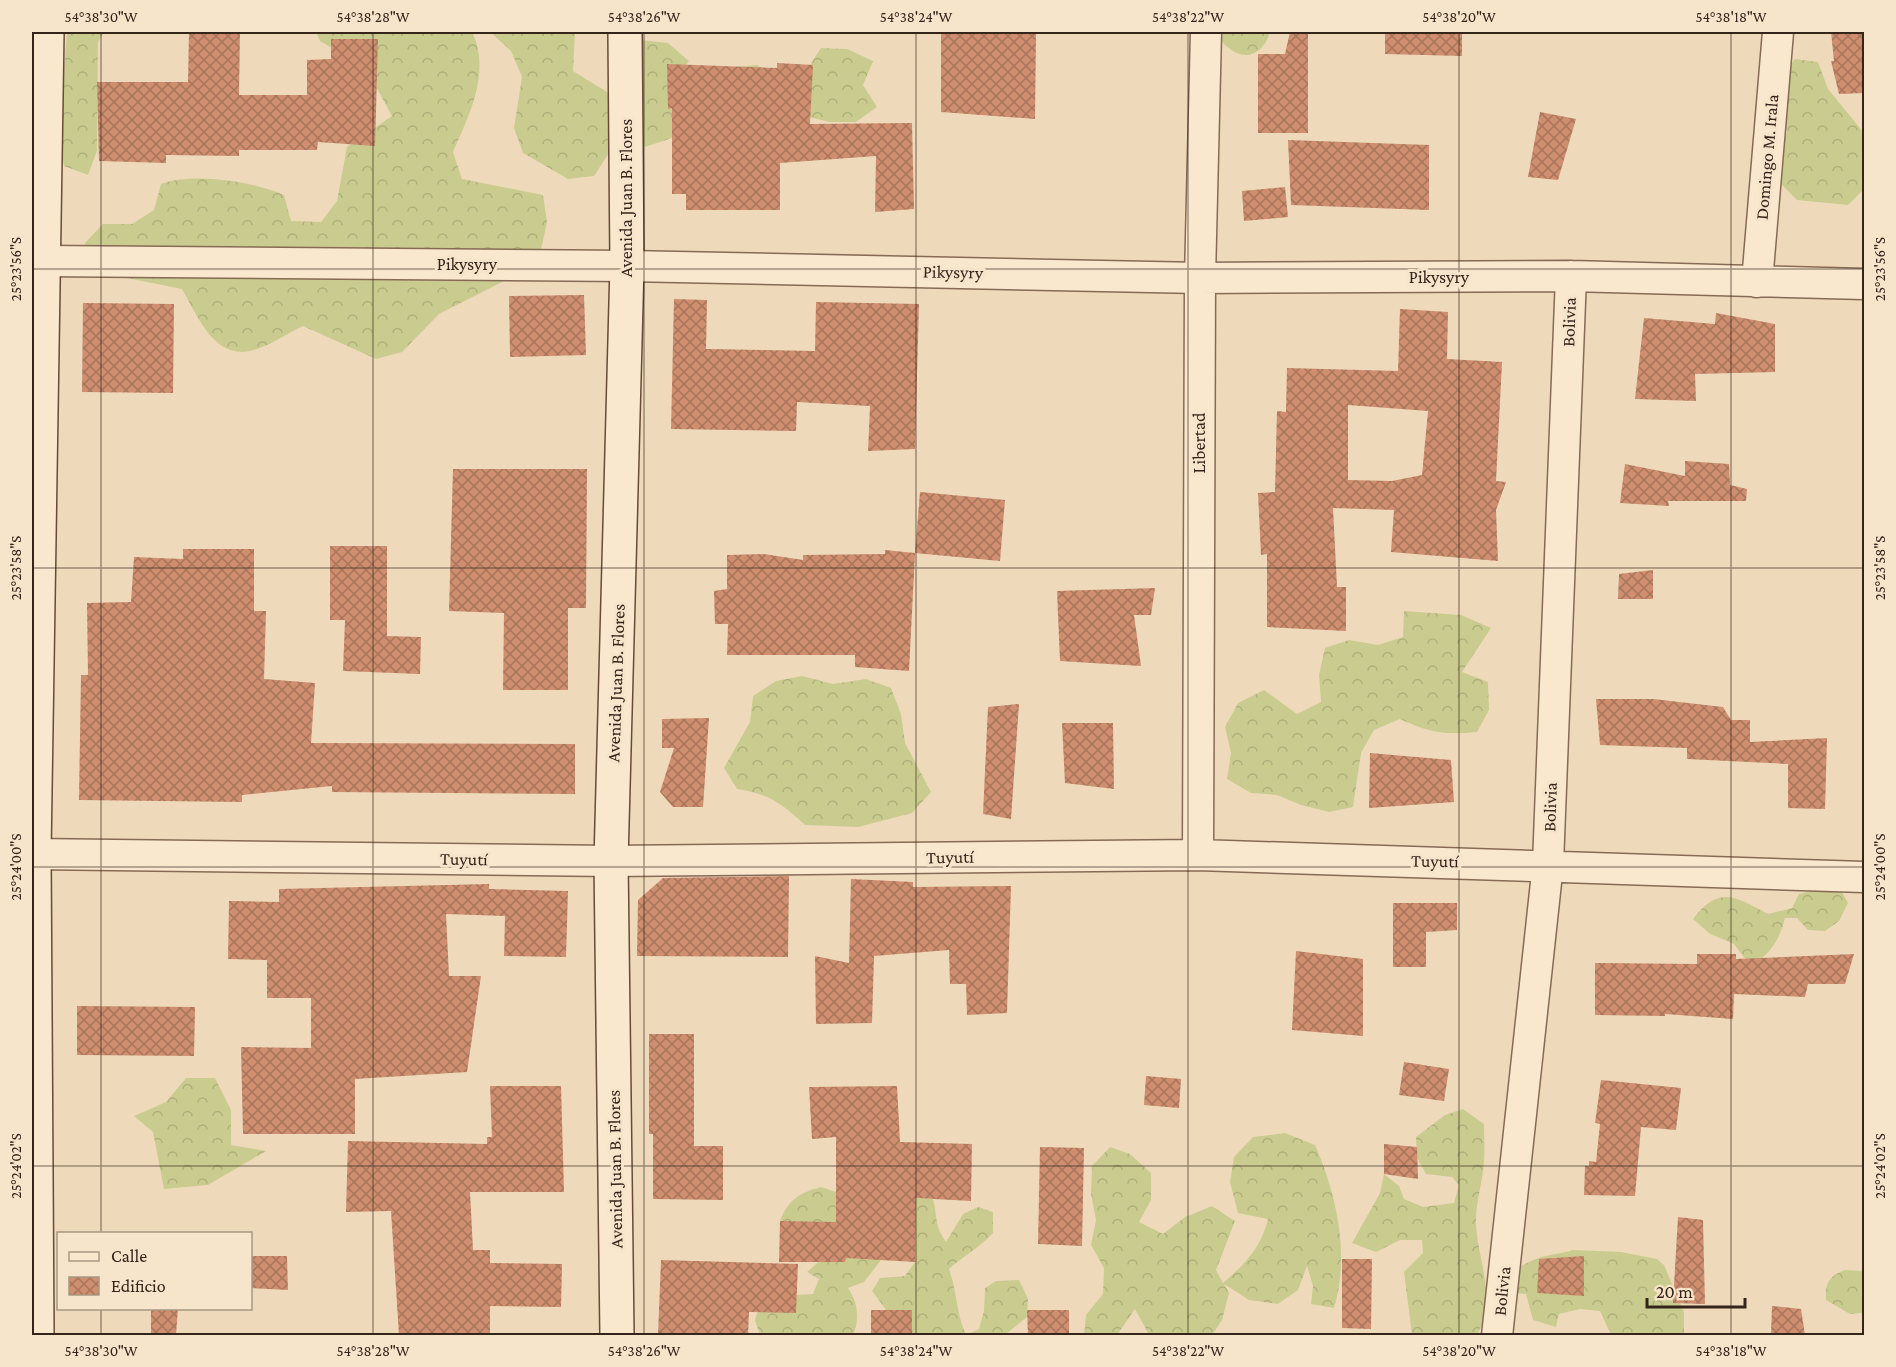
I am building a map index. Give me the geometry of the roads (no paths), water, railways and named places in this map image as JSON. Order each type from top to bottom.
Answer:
[{"type":"street","points":[[37,1335],[33,854],[47,32]]},
{"type":"street","name":"Avenida Juan B. Flores","points":[[617,1335],[611,861],[627,266],[625,32]]},
{"type":"street","name":"Libertad","points":[[1198,855],[1200,278],[1206,32]]},
{"type":"street","name":"Domingo M. Irala","points":[[1757,282],[1778,32]]},
{"type":"street","name":"Pikysyry","points":[[42,261],[627,266],[1200,278],[1571,276],[1864,284]]},
{"type":"street","name":"Bolivia","points":[[1497,1335],[1548,864],[1571,276]]},
{"type":"street","name":"Tuyutí","points":[[33,854],[611,861],[1198,855],[1548,864],[1864,877]]}]
